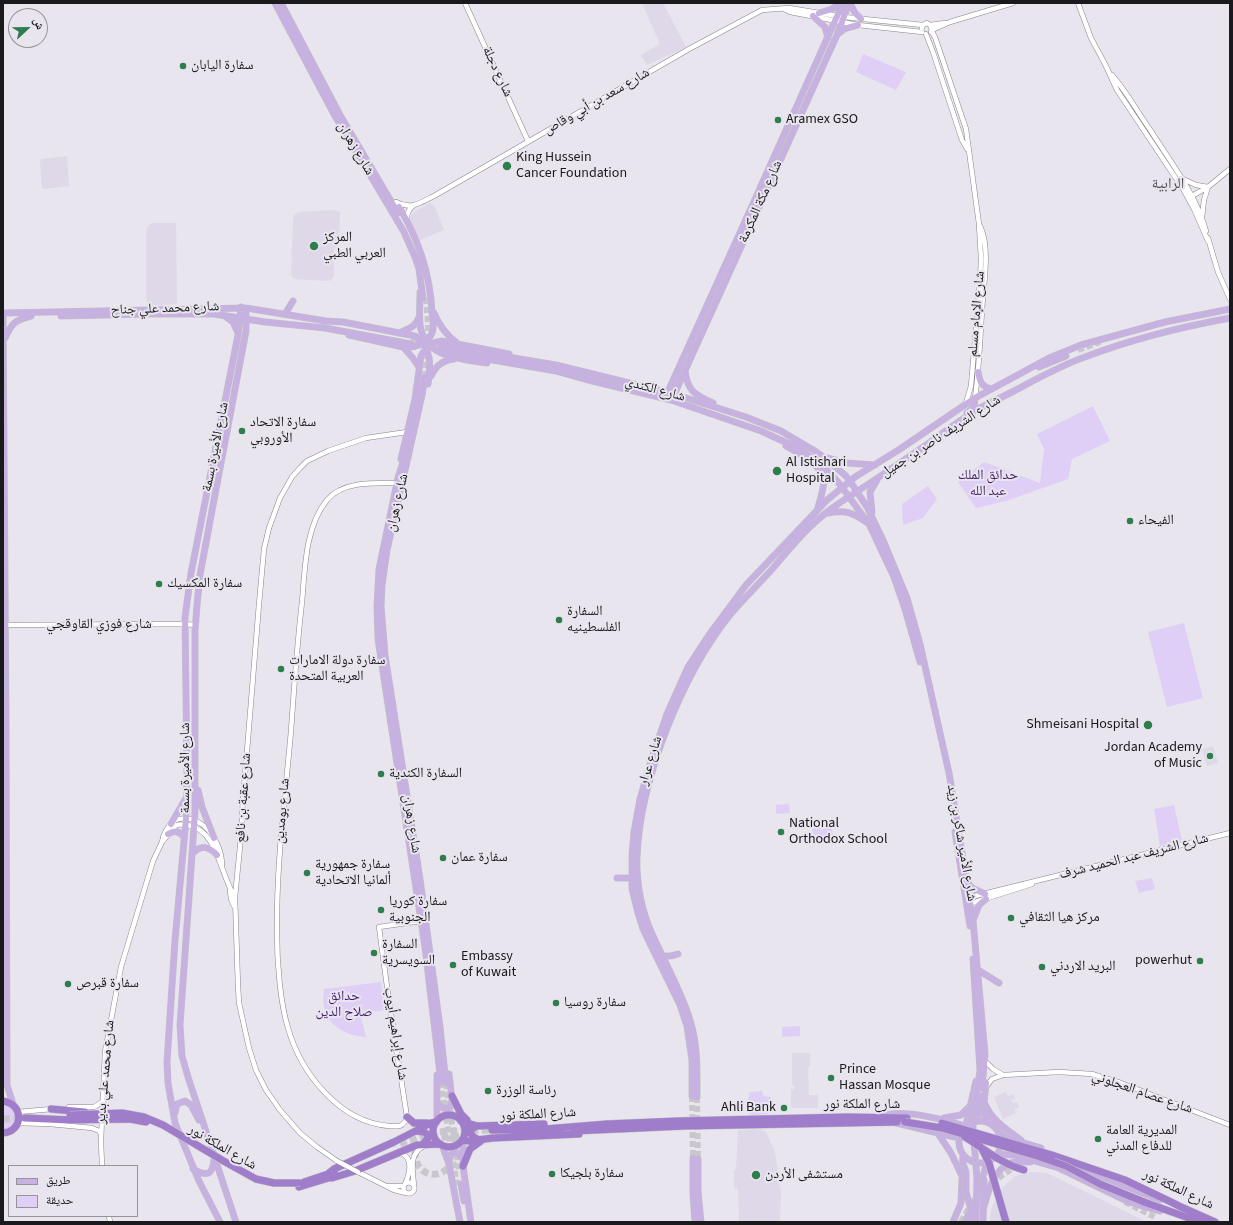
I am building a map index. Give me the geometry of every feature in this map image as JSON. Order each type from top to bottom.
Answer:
[{"type":"highway","points":[[452,1098],[458,1110],[465,1118],[481,1126]]},
{"type":"highway","points":[[3,1101],[13,1104],[22,1115],[12,1131],[3,1133]]},
{"type":"highway","points":[[51,1109],[59,1111],[83,1112],[92,1116]]},
{"type":"highway","name":"شارع الملكة نور","points":[[22,1115],[68,1119],[122,1113],[144,1117],[163,1125],[256,1179],[274,1183],[299,1185],[330,1175]]},
{"type":"highway","points":[[330,1175],[334,1169],[445,1116],[454,1116],[460,1120],[481,1126]]},
{"type":"highway","points":[[407,1117],[414,1123],[434,1122]]},
{"type":"highway","name":"شارع الملكة نور","points":[[592,1128],[678,1121],[881,1117],[954,1126],[1052,1155],[1082,1167],[1125,1180],[1215,1222]]},
{"type":"highway","points":[[50,1124],[68,1119]]},
{"type":"highway","points":[[460,1120],[465,1132],[461,1141]]},
{"type":"highway","name":"شارع الملكة نور","points":[[492,1132],[592,1128],[890,1122],[906,1120],[958,1135],[1009,1147],[1066,1166],[1100,1184],[1200,1222]]},
{"type":"highway","points":[[434,1122],[434,1136],[441,1144]]},
{"type":"highway","points":[[482,1139],[473,1137],[470,1133],[471,1129],[481,1126],[581,1122],[592,1128]]},
{"type":"highway","points":[[330,1175],[359,1170],[400,1148],[426,1144],[452,1146],[461,1141],[482,1139],[580,1134],[592,1128]]},
{"type":"highway","points":[[416,1131],[424,1132],[428,1135],[426,1144]]},
{"type":"highway","points":[[958,1135],[1008,1164],[1024,1170]]},
{"type":"highway","points":[[463,1163],[470,1149],[482,1139]]},
{"type":"highway","points":[[982,1149],[989,1163],[1006,1222]]},
{"type":"main road","name":"شارع زهران","points":[[275,3],[335,116],[408,231],[422,269],[425,298]]},
{"type":"main road","name":"شارع زهران","points":[[281,3],[340,115],[387,198]]},
{"type":"main road","points":[[819,13],[832,9],[842,3]]},
{"type":"main road","name":"شارع مكة المكرمة","points":[[669,397],[685,369],[837,35],[842,3]]},
{"type":"main road","points":[[837,35],[844,29],[859,22],[850,3]]},
{"type":"main road","name":"شارع مكة المكرمة","points":[[669,397],[828,38],[850,3]]},
{"type":"main road","points":[[812,16],[825,26],[828,38]]},
{"type":"main road","points":[[387,198],[396,202],[417,243],[429,283],[432,305],[431,334],[422,353],[418,367],[415,399],[397,480]]},
{"type":"main road","points":[[387,198],[414,265],[419,286],[420,324],[430,361],[428,384],[417,435],[404,475]]},
{"type":"main road","points":[[285,314],[293,301]]},
{"type":"main road","points":[[432,305],[441,326],[448,335],[460,345]]},
{"type":"main road","name":"شارع محمد علي جناح","points":[[3,313],[243,307],[326,321],[343,322],[415,336],[426,345]]},
{"type":"main road","name":"شارع الأميرة بسمة","points":[[236,1222],[186,1071],[182,1056],[180,1014],[193,853],[196,779],[194,700],[195,625],[200,575],[246,331],[243,318],[243,307]]},
{"type":"main road","name":"شارع الشريف ناصر بن جميل","points":[[850,481],[900,450],[966,403],[1049,358],[1087,343],[1165,322],[1228,309]]},
{"type":"main road","points":[[398,333],[414,326],[420,310]]},
{"type":"main road","points":[[3,313],[5,1091],[13,1104]]},
{"type":"main road","points":[[214,314],[230,319],[235,325],[238,334]]},
{"type":"main road","name":"شارع محمد علي جناح","points":[[3,317],[214,314],[265,322],[325,328],[411,342],[326,321]]},
{"type":"main road","points":[[4,340],[14,322],[31,316]]},
{"type":"main road","name":"شارع الأميرة بسمة","points":[[220,1222],[194,1169],[175,1123],[168,1087],[167,1062],[186,822],[187,796],[184,624],[191,573],[238,334],[243,318]]},
{"type":"main road","name":"شارع الشريف ناصر بن جميل","points":[[857,491],[980,408],[1037,378],[1085,357],[1155,335],[1230,318]]},
{"type":"main road","points":[[246,331],[251,325],[258,322],[265,322]]},
{"type":"main road","name":"شارع محمد علي جناح","points":[[325,328],[360,339],[403,348],[426,345]]},
{"type":"main road","points":[[426,345],[442,341],[542,360],[556,368]]},
{"type":"main road","points":[[426,345],[448,357],[533,370],[556,368]]},
{"type":"main road","points":[[403,348],[418,367]]},
{"type":"main road","name":"شارع الكندي","points":[[441,348],[556,368],[732,412],[781,431],[825,458],[850,481]]},
{"type":"main road","name":"شارع الشريف ناصر بن جميل","points":[[1021,374],[1034,370],[1078,350]]},
{"type":"main road","points":[[428,384],[433,371],[442,362],[462,359]]},
{"type":"main road","points":[[685,369],[687,382],[694,393],[732,412]]},
{"type":"main road","points":[[978,372],[980,383],[991,389]]},
{"type":"main road","name":"شارع زهران","points":[[423,377],[422,395],[404,475],[387,550],[382,585],[382,626],[385,656],[421,886],[440,1027],[444,1082],[434,1022],[421,921],[379,654],[377,606],[379,569],[397,480],[405,456],[423,377]]},
{"type":"main road","name":"شارع الكندي","points":[[669,397],[773,436],[798,448],[814,459],[842,487]]},
{"type":"main road","points":[[960,422],[962,417],[974,407],[975,398]]},
{"type":"main road","points":[[773,436],[781,443],[803,456],[821,472],[824,484],[817,509]]},
{"type":"main road","points":[[825,458],[847,463],[875,465]]},
{"type":"main road","points":[[826,513],[842,511],[848,512],[871,522],[870,492],[878,478]]},
{"type":"main road","name":"شارع عرار","points":[[660,956],[641,923],[635,902],[631,878],[634,832],[640,799],[667,714],[688,667],[719,620],[746,585],[817,509],[850,481]]},
{"type":"main road","name":"شارع الأمير شاكر بن زيد","points":[[850,481],[857,491],[894,577],[905,609],[922,669],[946,774],[968,901],[982,1087],[974,1109],[972,1128],[977,1179],[974,1222]]},
{"type":"main road","name":"شارع الأمير شاكر بن زيد","points":[[842,487],[871,522],[901,581],[920,644],[949,773],[968,883],[968,901],[973,920],[985,1054],[982,1087],[976,1121],[981,1193],[980,1222]]},
{"type":"main road","name":"شارع عرار","points":[[695,1097],[687,1026],[653,938],[643,908],[638,880],[637,858],[639,834],[647,793],[659,753],[679,701],[707,648],[730,616],[811,526],[826,513],[857,491]]},
{"type":"main road","points":[[196,779],[200,799],[214,838]]},
{"type":"main road","points":[[171,824],[187,796]]},
{"type":"main road","points":[[168,834],[176,831],[184,837]]},
{"type":"main road","points":[[193,853],[202,847],[210,849],[217,855]]},
{"type":"main road","points":[[617,878],[631,878],[638,880]]},
{"type":"main road","points":[[968,883],[972,888],[985,896],[973,920]]},
{"type":"main road","points":[[660,956],[678,954]]},
{"type":"main road","points":[[978,970],[999,983]]},
{"type":"main road","points":[[434,1022],[432,1028],[437,1080],[437,1102],[434,1122]]},
{"type":"main road","points":[[440,1027],[443,1033],[452,1098],[460,1120]]},
{"type":"main road","points":[[985,1054],[986,1062],[982,1087],[984,1102],[983,1112],[988,1122]]},
{"type":"main road","points":[[966,1126],[978,1071],[979,1058]]},
{"type":"main road","points":[[437,1102],[441,1107],[448,1109],[451,1106],[452,1098]]},
{"type":"main road","points":[[175,1123],[174,1111],[177,1104],[187,1102],[191,1106],[208,1136]]},
{"type":"main road","points":[[984,1102],[994,1119],[1026,1143]]},
{"type":"main road","points":[[970,1108],[970,1114],[974,1117],[979,1117],[983,1112]]},
{"type":"main road","points":[[943,1119],[961,1115],[970,1108]]},
{"type":"main road","points":[[881,1117],[892,1113],[917,1115],[943,1119],[966,1126]]},
{"type":"main road","points":[[939,1133],[946,1133],[950,1130],[950,1126],[943,1119]]},
{"type":"main road","points":[[999,1132],[1001,1146],[997,1154],[987,1162],[980,1163],[968,1160],[963,1155],[959,1147],[958,1135],[966,1126],[977,1120],[988,1122],[1005,1137],[1026,1143],[1082,1167]]},
{"type":"main road","points":[[890,1122],[939,1133],[958,1135]]},
{"type":"main road","points":[[939,1133],[955,1159],[962,1178]]},
{"type":"main road","points":[[461,1141],[463,1147],[463,1163],[471,1222]]},
{"type":"main road","points":[[1014,1156],[1010,1152],[1009,1147],[1013,1142],[1018,1141]]},
{"type":"main road","points":[[441,1144],[449,1164],[460,1222]]},
{"type":"main road","points":[[449,1164],[450,1155],[453,1152],[458,1153],[463,1163]]},
{"type":"main road","points":[[997,1154],[1014,1156],[1059,1168],[1129,1202],[1189,1219]]},
{"type":"main road","points":[[956,1222],[962,1208],[963,1155]]},
{"type":"main road","points":[[194,1169],[204,1174],[211,1172],[213,1169],[214,1156]]},
{"type":"main road","points":[[695,1222],[693,1198],[696,1158],[701,1222]]},
{"type":"main road","points":[[983,1210],[992,1182],[999,1171],[1005,1166],[1013,1163],[1035,1161]]},
{"type":"main road","points":[[965,1222],[978,1194],[987,1162]]},
{"type":"main road","points":[[963,1164],[966,1172],[966,1192],[974,1222]]},
{"type":"main road","points":[[983,1222],[984,1171]]},
{"type":"main road","points":[[1099,1180],[1189,1219]]},
{"type":"main road","points":[[463,1222],[459,1185],[467,1222]]},
{"type":"main road","points":[[952,1222],[962,1208],[962,1205],[967,1204],[969,1207],[968,1214]]},
{"type":"street","name":"شارع دجلة","points":[[465,3],[528,141]]},
{"type":"street","points":[[840,19],[929,34],[950,22],[1013,3]]},
{"type":"street","points":[[1078,3],[1091,38],[1109,71],[1117,90],[1190,196],[1208,241]]},
{"type":"street","points":[[1082,3],[1084,18]]},
{"type":"street","name":"شارع سعد بن أبي وقاص","points":[[413,206],[453,186],[528,141],[589,108],[689,49],[765,9],[789,8],[819,13],[840,19]]},
{"type":"street","name":"شارع سعد بن أبي وقاص","points":[[784,9],[790,12],[812,16],[840,19]]},
{"type":"street","points":[[859,22],[923,25],[926,23],[950,22]]},
{"type":"street","points":[[930,24],[932,31]]},
{"type":"street","points":[[923,25],[924,33]]},
{"type":"street","name":"شارع الإمام مسلم","points":[[932,31],[966,129],[979,224],[981,259],[980,281],[971,386],[966,403]]},
{"type":"street","name":"شارع الإمام مسلم","points":[[924,33],[933,52],[962,140],[968,150]]},
{"type":"street","points":[[1109,71],[1181,177],[1202,218],[1218,272],[1230,298],[1228,309]]},
{"type":"street","points":[[1190,196],[1208,187],[1228,173],[1230,169]]},
{"type":"street","points":[[1181,177],[1192,183],[1208,187]]},
{"type":"street","points":[[1202,218],[1204,200],[1208,187]]},
{"type":"street","points":[[396,202],[403,206],[413,206]]},
{"type":"street","points":[[406,219],[409,210],[413,206]]},
{"type":"street","name":"شارع الإمام مسلم","points":[[975,398],[985,262],[983,236],[979,224]]},
{"type":"street","name":"شارع عقبة بن نافع","points":[[406,1193],[397,1192],[358,1172],[311,1143],[290,1122],[269,1095],[256,1070],[245,1033],[239,1003],[235,895],[264,549],[273,514],[292,477],[307,461],[328,450],[366,438],[407,432]]},
{"type":"street","name":"شارع بومدين","points":[[397,480],[356,485],[340,490],[328,499],[317,516],[309,541],[304,573],[280,848],[277,898],[278,963],[283,1005],[288,1028],[302,1060],[319,1086],[333,1101],[364,1120],[383,1125],[402,1126],[407,1117]]},
{"type":"street","name":"شارع فوزي القاوقجي","points":[[4,625],[195,625]]},
{"type":"street","points":[[171,824],[178,819],[186,822],[201,831],[210,840],[223,869],[235,908]]},
{"type":"street","points":[[186,822],[194,819],[202,824],[214,838],[223,869]]},
{"type":"street","name":"شارع محمد علي بدير","points":[[102,1165],[101,1134],[105,1052],[121,967],[153,861],[162,842],[168,834],[176,825],[186,822]]},
{"type":"street","name":"شارع محمد علي بدير","points":[[162,842],[162,837],[171,824]]},
{"type":"street","name":"شارع الشريف عبد الحميد شرف","points":[[968,901],[1034,881],[1230,833]]},
{"type":"street","points":[[228,883],[235,895]]},
{"type":"street","points":[[230,890],[235,895]]},
{"type":"street","name":"شارع إبراهيم أيوب","points":[[407,1117],[388,994],[380,927],[421,921]]},
{"type":"street","points":[[986,1062],[993,1069],[1003,1075]]},
{"type":"street","name":"شارع عصام العجلوني","points":[[1003,1075],[1059,1072],[1092,1074],[1121,1083],[1230,1125]]},
{"type":"street","points":[[982,1087],[992,1079],[1003,1075]]},
{"type":"street","points":[[22,1115],[66,1107],[90,1108],[98,1106],[102,1102]]},
{"type":"street","points":[[18,1123],[92,1128],[99,1131],[101,1134]]},
{"type":"street","points":[[400,1148],[409,1160],[408,1174],[404,1190],[406,1193],[412,1193],[414,1189],[413,1157],[419,1149],[426,1144]]},
{"type":"street","points":[[405,1185],[410,1183],[414,1186]]},
{"type":"street","name":"شارع عقبة بن نافع","points":[[386,1186],[405,1185]]},
{"type":"shaded area","points":[[642,3],[663,3],[686,47],[647,65],[641,55],[660,44]]},
{"type":"shaded area","points":[[67,156],[69,186],[42,188],[41,159]]},
{"type":"shaded area","points":[[430,203],[434,205],[444,230],[420,240],[410,219],[414,212]]},
{"type":"shaded area","name":"المركز العربي الطبي","points":[[332,210],[340,212],[339,243],[334,249],[334,276],[328,281],[294,279],[291,274],[293,219],[295,214],[299,212]]},
{"type":"shaded area","points":[[152,223],[176,223],[177,304],[153,306],[147,302],[146,231],[148,226]]},
{"type":"shaded area","name":"Jordan Academy of Music","points":[[1213,746],[1218,763],[1207,766],[1202,749]]},
{"type":"shaded area","points":[[792,1053],[810,1053],[810,1067],[808,1067],[809,1095],[818,1095],[818,1108],[791,1108],[791,1089],[794,1089],[794,1085],[792,1085]]},
{"type":"shaded area","points":[[1006,1092],[1008,1096],[1013,1094],[1015,1098],[1011,1100],[1013,1103],[1017,1102],[1019,1107],[1014,1109],[1016,1113],[1003,1119],[994,1097]]},
{"type":"shaded area","name":"مستشفى الأردن","points":[[761,1129],[766,1132],[775,1152],[781,1192],[780,1222],[739,1222],[738,1189],[734,1188],[734,1170],[736,1169],[738,1130]]},
{"type":"shaded area","points":[[1032,1172],[1047,1173],[1147,1222],[989,1222],[992,1207],[1003,1187],[1015,1176]]},
{"type":"green space","points":[[863,54],[906,72],[896,90],[856,72]]},
{"type":"green space","name":"حدائق الملك عبد الله","points":[[1093,406],[1110,441],[1072,459],[1068,479],[1009,500],[976,508],[958,482],[984,462],[1040,483],[1044,449],[1037,434]]},
{"type":"green space","points":[[928,486],[937,499],[923,518],[903,525],[902,504]]},
{"type":"green space","points":[[1184,623],[1203,698],[1167,707],[1148,632]]},
{"type":"green space","points":[[789,804],[790,813],[776,814],[776,805]]},
{"type":"green space","points":[[1174,805],[1182,840],[1160,846],[1154,809]]},
{"type":"green space","points":[[831,824],[833,835],[814,838],[812,827]]},
{"type":"green space","points":[[1152,878],[1155,889],[1139,893],[1135,881]]},
{"type":"green space","name":"حدائق صلاح الدين","points":[[381,982],[385,1010],[360,1014],[366,1037],[347,1033],[333,1024],[325,1009],[323,1000],[324,989]]},
{"type":"green space","points":[[800,1026],[800,1036],[782,1037],[782,1027]]},
{"type":"green space","points":[[762,1091],[763,1096],[771,1097],[770,1112],[767,1114],[750,1115],[748,1100],[750,1092]]},
{"type":"green space","points":[[3,1104],[11,1107],[15,1112],[15,1122],[13,1126],[3,1130]]},
{"type":"tunnel","points":[[426,298],[428,341]]},
{"type":"tunnel","points":[[411,339],[441,346]]},
{"type":"tunnel","points":[[1078,350],[1100,342]]},
{"type":"tunnel","points":[[425,377],[427,355]]},
{"type":"tunnel","points":[[441,1082],[457,1185]]},
{"type":"tunnel","points":[[446,1083],[459,1171]]},
{"type":"tunnel","points":[[692,1096],[693,1158]]},
{"type":"tunnel","points":[[697,1097],[698,1159]]},
{"type":"tunnel","points":[[3,1119],[23,1118]]},
{"type":"tunnel","points":[[400,1144],[418,1136],[434,1132],[492,1130]]},
{"type":"tunnel","points":[[411,1144],[430,1138],[474,1135]]},
{"type":"tunnel","points":[[415,1151],[419,1166],[423,1171],[429,1174],[442,1173],[452,1161]]},
{"type":"tunnel","points":[[991,1183],[1010,1170],[1019,1166]]},
{"type":"tunnel","points":[[1125,1202],[1157,1218]]},
{"type":"tunnel","points":[[961,1222],[970,1206]]},
{"type":"place","name":"سفارة اليابان","points":[[183,66]]},
{"type":"place","name":"Aramex GSO","points":[[778,120]]},
{"type":"place","name":"King Hussein Cancer Foundation","points":[[507,166]]},
{"type":"place","name":"المركز العربي الطبي","points":[[314,246]]},
{"type":"place","name":"سفارة الاتحاد الأوروبي","points":[[242,431]]},
{"type":"place","name":"Al Istishari Hospital","points":[[777,471]]},
{"type":"place","name":"الفيحاء","points":[[1130,521]]},
{"type":"place","name":"سفارة المكسيك","points":[[159,584]]},
{"type":"place","name":"السفارة الفلسطينيه","points":[[559,620]]},
{"type":"place","name":"سفارة دولة الامارات العربية المتحدة","points":[[281,669]]},
{"type":"place","name":"Shmeisani Hospital","points":[[1148,725]]},
{"type":"place","name":"Jordan Academy of Music","points":[[1210,756]]},
{"type":"place","name":"السفارة الكندية","points":[[381,774]]},
{"type":"place","name":"National Orthodox School","points":[[781,832]]},
{"type":"place","name":"سفارة عمان","points":[[443,858]]},
{"type":"place","name":"سفارة جمهورية ألمانيا الاتحادية","points":[[307,873]]},
{"type":"place","name":"سفارة كوريا الجنوبية","points":[[381,910]]},
{"type":"place","name":"مركز هيا الثقافي","points":[[1011,918]]},
{"type":"place","name":"السفارة السويسرية","points":[[374,953]]},
{"type":"place","name":"powerhut","points":[[1200,961]]},
{"type":"place","name":"Embassy of Kuwait","points":[[453,965]]},
{"type":"place","name":"البريد الاردني","points":[[1042,967]]},
{"type":"place","name":"سفارة قبرص","points":[[68,984]]},
{"type":"place","name":"سفارة روسيا","points":[[556,1003]]},
{"type":"place","name":"Prince Hassan Mosque","points":[[831,1078]]},
{"type":"place","name":"رئاسة الوزرة","points":[[488,1091]]},
{"type":"place","name":"Ahli Bank","points":[[784,1108]]},
{"type":"place","name":"المديرية العامة للدفاع المدني","points":[[1098,1139]]},
{"type":"place","name":"سفارة بلجيكا","points":[[552,1174]]},
{"type":"place","name":"مستشفى الأردن","points":[[756,1175]]},
{"type":"district","name":"الرابية","points":[[1168,185]]}]
